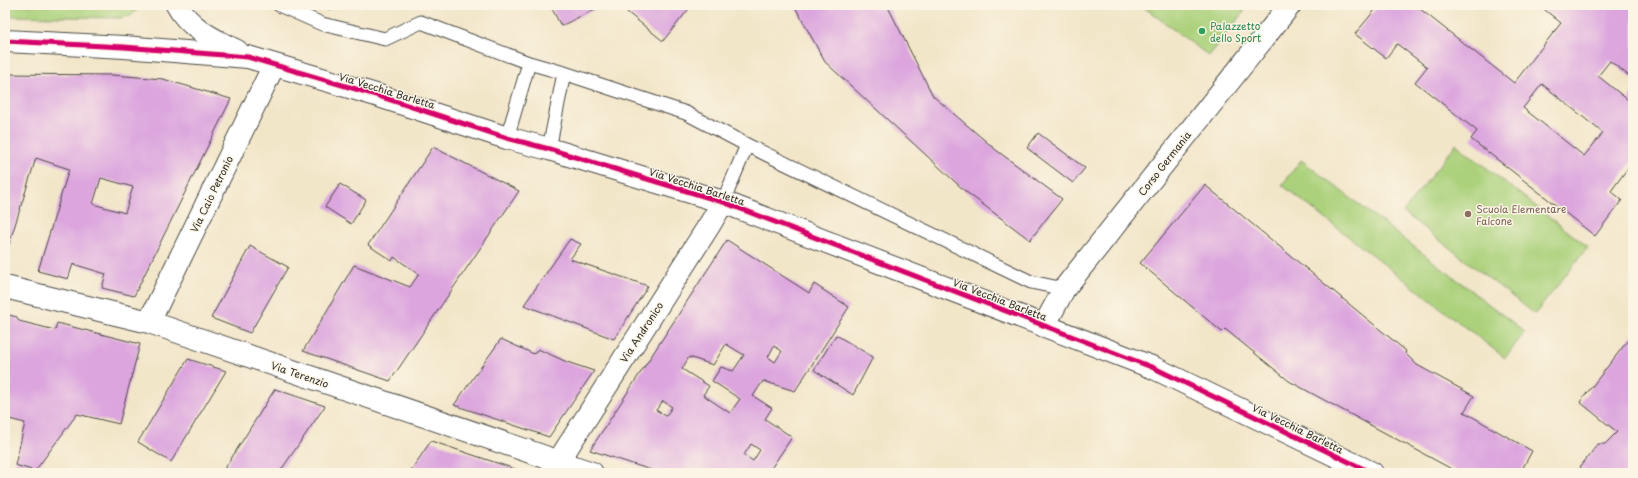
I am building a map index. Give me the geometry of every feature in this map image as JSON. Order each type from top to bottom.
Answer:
[{"type":"street","points":[[177,5],[180,12],[206,36],[248,57]]},
{"type":"street","name":"Corso Germania","points":[[1044,326],[1064,289],[1290,5]]},
{"type":"street","name":"Via Vecchia Barletta","points":[[5,41],[124,47],[248,57],[376,95],[507,138],[550,149],[723,202],[1154,368],[1372,473]]},
{"type":"street","name":"Via Caio Petronio","points":[[149,322],[274,65]]},
{"type":"street","name":"Via Andronico","points":[[558,462],[723,202]]},
{"type":"street","name":"Via Terenzio","points":[[5,287],[149,322],[592,473]]},
{"type":"lane","points":[[279,5],[322,24],[385,39],[421,22],[529,63],[686,113],[1031,282],[1064,289]]},
{"type":"lane","points":[[507,138],[529,63]]},
{"type":"lane","points":[[550,149],[564,73]]},
{"type":"lane","points":[[723,202],[747,144]]},
{"type":"green space","points":[[5,5],[142,5],[131,16],[119,18],[5,16]]},
{"type":"green space","name":"Palazzetto dello Sport","points":[[1141,5],[1249,5],[1209,56]]},
{"type":"green space","points":[[1456,144],[1588,247],[1535,314],[1403,212]]},
{"type":"green space","points":[[1301,160],[1525,332],[1505,358],[1282,185]]},
{"type":"building","points":[[327,5],[339,5],[329,10]]},
{"type":"building","points":[[550,5],[603,5],[561,26]]},
{"type":"building","points":[[625,5],[692,5],[663,41],[627,12]]},
{"type":"building","points":[[794,5],[887,5],[933,96],[996,150],[1062,199],[1030,240],[965,191],[825,62]]},
{"type":"building","points":[[1379,5],[1415,5],[1514,83],[1561,23],[1539,5],[1633,5],[1633,79],[1610,61],[1598,76],[1628,100],[1633,93],[1633,161],[1611,191],[1622,200],[1595,236],[1471,139],[1477,131],[1415,82],[1427,67],[1397,44],[1386,58],[1355,34]],"holes":[[[1542,84],[1603,133],[1584,156],[1523,108]]]},
{"type":"building","points":[[5,74],[113,75],[163,79],[231,99],[134,296],[102,288],[106,274],[73,264],[68,279],[38,271],[69,169],[36,158],[5,257]],"holes":[[[101,178],[133,187],[125,213],[93,204]]]},
{"type":"building","points":[[1038,133],[1085,168],[1073,183],[1027,148]]},
{"type":"building","points":[[433,147],[519,191],[390,381],[303,351],[354,265],[410,287],[419,274],[394,257],[392,261],[368,245]]},
{"type":"building","points":[[340,184],[366,200],[351,224],[325,207]]},
{"type":"building","points":[[1205,185],[1406,351],[1405,353],[1417,365],[1474,396],[1464,412],[1532,451],[1520,473],[1459,473],[1289,381],[1225,329],[1222,332],[1140,263]]},
{"type":"building","points":[[570,239],[581,244],[570,259],[648,286],[614,339],[524,305]]},
{"type":"building","points":[[727,240],[809,293],[814,284],[849,307],[795,391],[763,381],[753,396],[772,408],[765,419],[792,437],[768,473],[660,473],[590,450]],"holes":[[[726,344],[744,355],[733,371],[721,367],[712,381],[740,399],[730,413],[703,395],[709,386],[682,369],[689,357],[713,365]],[[774,346],[782,351],[775,362],[768,357]],[[663,401],[672,407],[666,416],[656,410]],[[751,444],[760,450],[753,461],[744,455]]]},
{"type":"building","points":[[250,246],[288,267],[250,333],[211,318]]},
{"type":"building","points":[[5,314],[17,317],[19,321],[55,330],[57,323],[140,344],[119,424],[77,414],[35,471],[15,465],[25,423],[5,418]]},
{"type":"building","points":[[1633,334],[1633,473],[1587,473],[1580,467],[1598,444],[1605,444],[1617,432],[1580,402]]},
{"type":"building","points":[[836,335],[873,357],[853,395],[814,370]]},
{"type":"building","points":[[501,339],[534,354],[538,349],[567,362],[594,371],[549,437],[454,405]]},
{"type":"building","points":[[188,359],[226,371],[171,462],[138,442]]},
{"type":"building","points":[[275,389],[325,406],[279,473],[222,473]]},
{"type":"building","points":[[431,441],[527,473],[409,473]]},
{"type":"cycle path","points":[[5,41],[124,47],[248,57],[376,95],[507,138],[549,149],[723,202],[1154,368],[1372,473]]},
{"type":"place","name":"Palazzetto dello Sport","points":[[1202,31]]},
{"type":"place","name":"Scuola Elementare Falcone","points":[[1468,214]]}]
